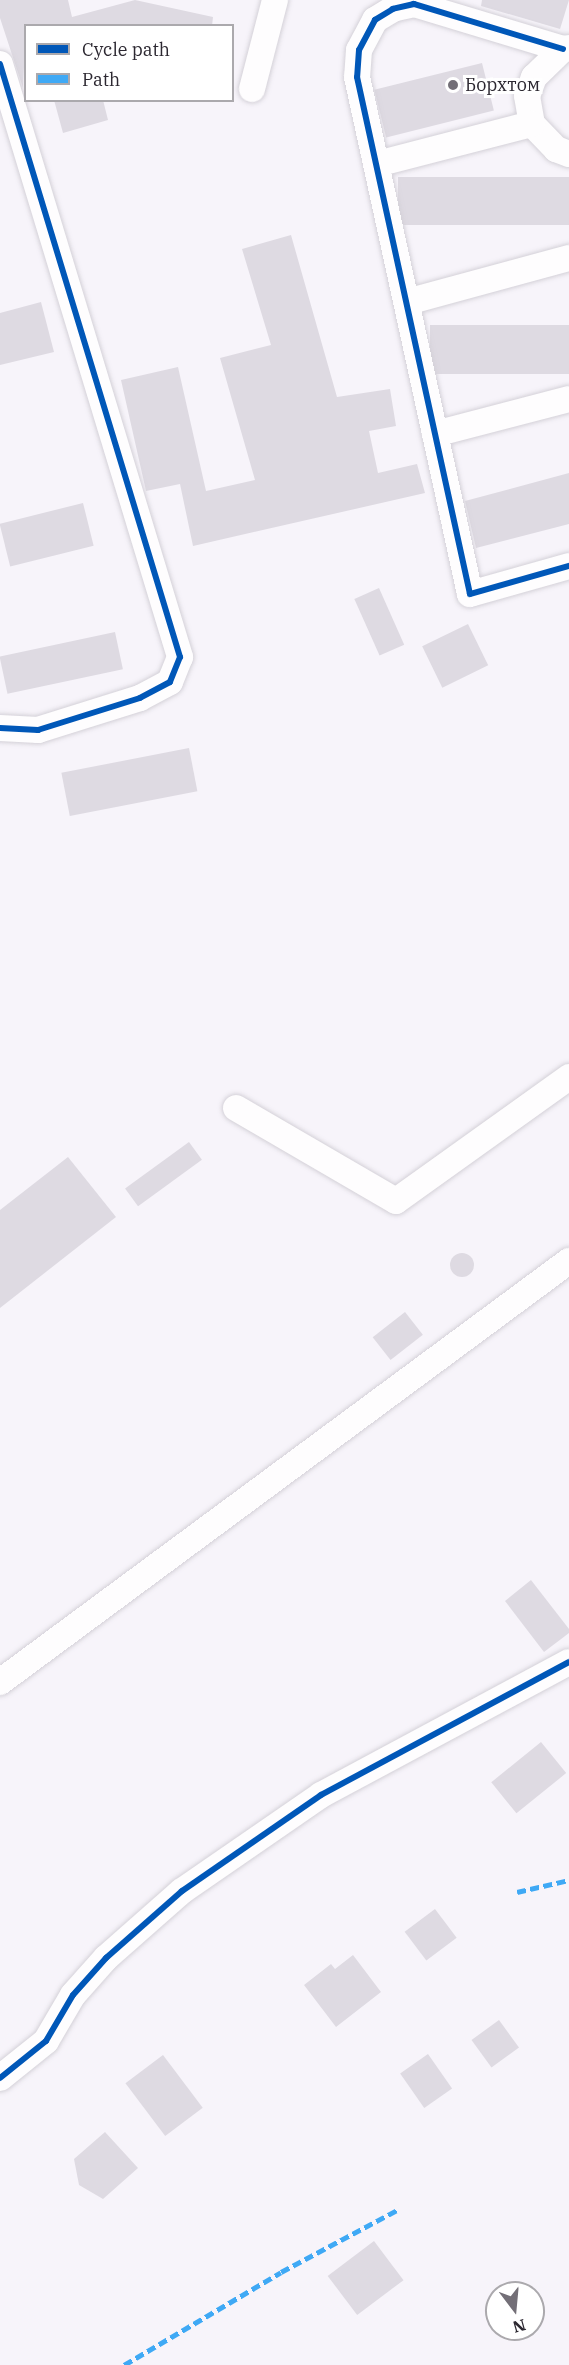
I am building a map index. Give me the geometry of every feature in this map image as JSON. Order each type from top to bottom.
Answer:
[{"type":"street","points":[[252,88],[275,0]]},
{"type":"street","points":[[566,48],[414,4],[384,14],[366,33],[359,50],[357,77],[470,594],[569,566]]},
{"type":"street","points":[[566,48],[534,77],[527,96],[532,124],[556,149],[569,154]]},
{"type":"street","points":[[0,64],[180,657],[170,682],[140,698],[38,730],[0,728]]},
{"type":"street","points":[[377,164],[532,124]]},
{"type":"street","points":[[407,302],[569,258]]},
{"type":"street","points":[[435,434],[569,399]]},
{"type":"street","points":[[236,1108],[396,1202],[569,1077]]},
{"type":"street","points":[[0,1682],[569,1261]]},
{"type":"street","points":[[0,2078],[46,2041],[73,1995],[106,1958],[182,1891],[321,1795],[569,1662]]},
{"type":"building","points":[[0,0],[68,0],[72,17],[135,0],[213,17],[212,24],[24,24],[23,88],[0,18]]},
{"type":"building","points":[[482,0],[569,0],[560,29],[481,6]]},
{"type":"building","points":[[482,63],[494,111],[386,137],[374,90]]},
{"type":"building","points":[[55,102],[104,102],[108,120],[63,133]]},
{"type":"building","points":[[398,177],[569,177],[569,225],[398,225]]},
{"type":"building","points":[[291,235],[337,397],[390,389],[396,426],[369,431],[378,473],[417,464],[425,493],[193,546],[180,484],[146,491],[121,380],[178,367],[206,491],[255,480],[220,358],[271,345],[242,249]]},
{"type":"building","points":[[41,302],[54,352],[0,365],[0,313]]},
{"type":"building","points":[[430,325],[569,325],[569,374],[430,374]]},
{"type":"building","points":[[569,473],[569,524],[476,548],[465,501]]},
{"type":"building","points":[[83,503],[94,546],[10,566],[0,524]]},
{"type":"building","points":[[379,588],[404,645],[380,656],[354,599]]},
{"type":"building","points":[[468,624],[488,665],[442,688],[422,646]]},
{"type":"building","points":[[115,632],[123,669],[7,694],[0,656]]},
{"type":"building","points":[[189,748],[197,791],[70,816],[61,773]]},
{"type":"building","points":[[189,1142],[202,1160],[138,1206],[125,1188]]},
{"type":"building","points":[[68,1157],[116,1217],[0,1308],[0,1210]]},
{"type":"building","points":[[462,1253],[467,1254],[473,1260],[473,1270],[467,1276],[462,1277],[457,1276],[451,1270],[450,1265],[451,1260],[457,1254]]},
{"type":"building","points":[[405,1312],[423,1335],[391,1360],[373,1337]]},
{"type":"building","points":[[531,1580],[569,1629],[569,1633],[544,1652],[505,1601]]},
{"type":"building","points":[[541,1742],[566,1773],[516,1813],[491,1782]]},
{"type":"building","points":[[435,1909],[457,1938],[426,1961],[405,1932]]},
{"type":"building","points":[[353,1955],[381,1992],[336,2027],[304,1985],[331,1964],[335,1969]]},
{"type":"building","points":[[499,2020],[519,2048],[491,2067],[471,2040]]},
{"type":"building","points":[[428,2054],[452,2088],[424,2108],[400,2074]]},
{"type":"building","points":[[163,2055],[203,2108],[165,2136],[125,2083]]},
{"type":"building","points":[[105,2132],[138,2168],[103,2199],[79,2185],[74,2159]]},
{"type":"building","points":[[374,2241],[403,2280],[357,2315],[328,2276]]},
{"type":"marked path","points":[[517,1892],[569,1880]]},
{"type":"marked path","points":[[124,2365],[281,2272],[399,2209]]},
{"type":"cycle path","points":[[563,49],[414,4],[393,9],[375,20],[359,50],[357,77],[470,594],[569,566]]},
{"type":"cycle path","points":[[0,64],[180,657],[170,682],[140,698],[38,730],[0,728]]},
{"type":"cycle path","points":[[0,2078],[46,2041],[73,1995],[106,1958],[182,1891],[321,1795],[569,1662]]},
{"type":"place","name":"Борхтом","points":[[453,85]]}]
